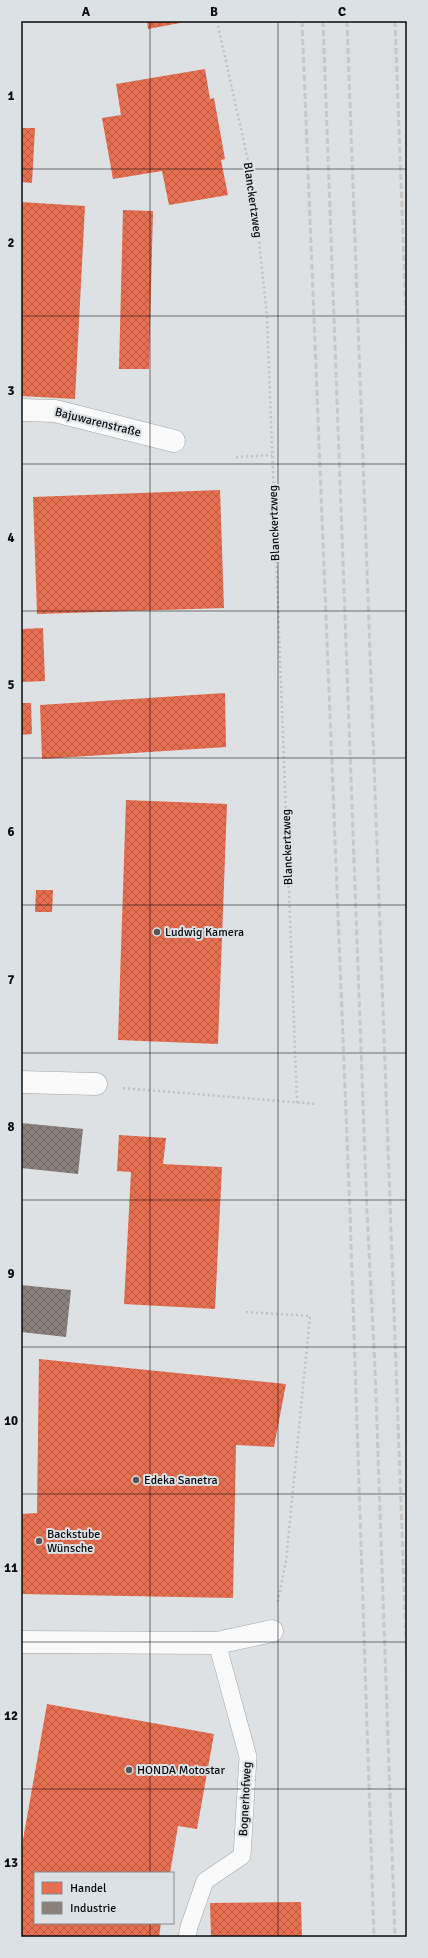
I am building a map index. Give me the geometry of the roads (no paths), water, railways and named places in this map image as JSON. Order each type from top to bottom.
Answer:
[{"type":"street","name":"Bajuwarenstraße","points":[[21,410],[55,411],[174,441]]},
{"type":"street","points":[[21,1082],[96,1084]]},
{"type":"street","points":[[21,1642],[217,1643],[272,1631]]},
{"type":"lane","name":"Bognerhofweg","points":[[187,1937],[204,1880],[242,1856],[248,1757],[217,1643]]},
{"type":"railway","points":[[302,21],[350,1212],[374,1937]]},
{"type":"railway","points":[[323,21],[367,1211],[375,1369],[395,1937]]},
{"type":"railway","points":[[347,21],[407,1669]]},
{"type":"railway","points":[[395,21],[407,344]]},
{"type":"place","name":"Ludwig Kamera","points":[[157,932]]},
{"type":"place","name":"Edeka Sanetra","points":[[136,1480]]},
{"type":"place","name":"Backstube Wünsche","points":[[39,1541]]},
{"type":"place","name":"HONDA Motostar","points":[[129,1770]]}]
